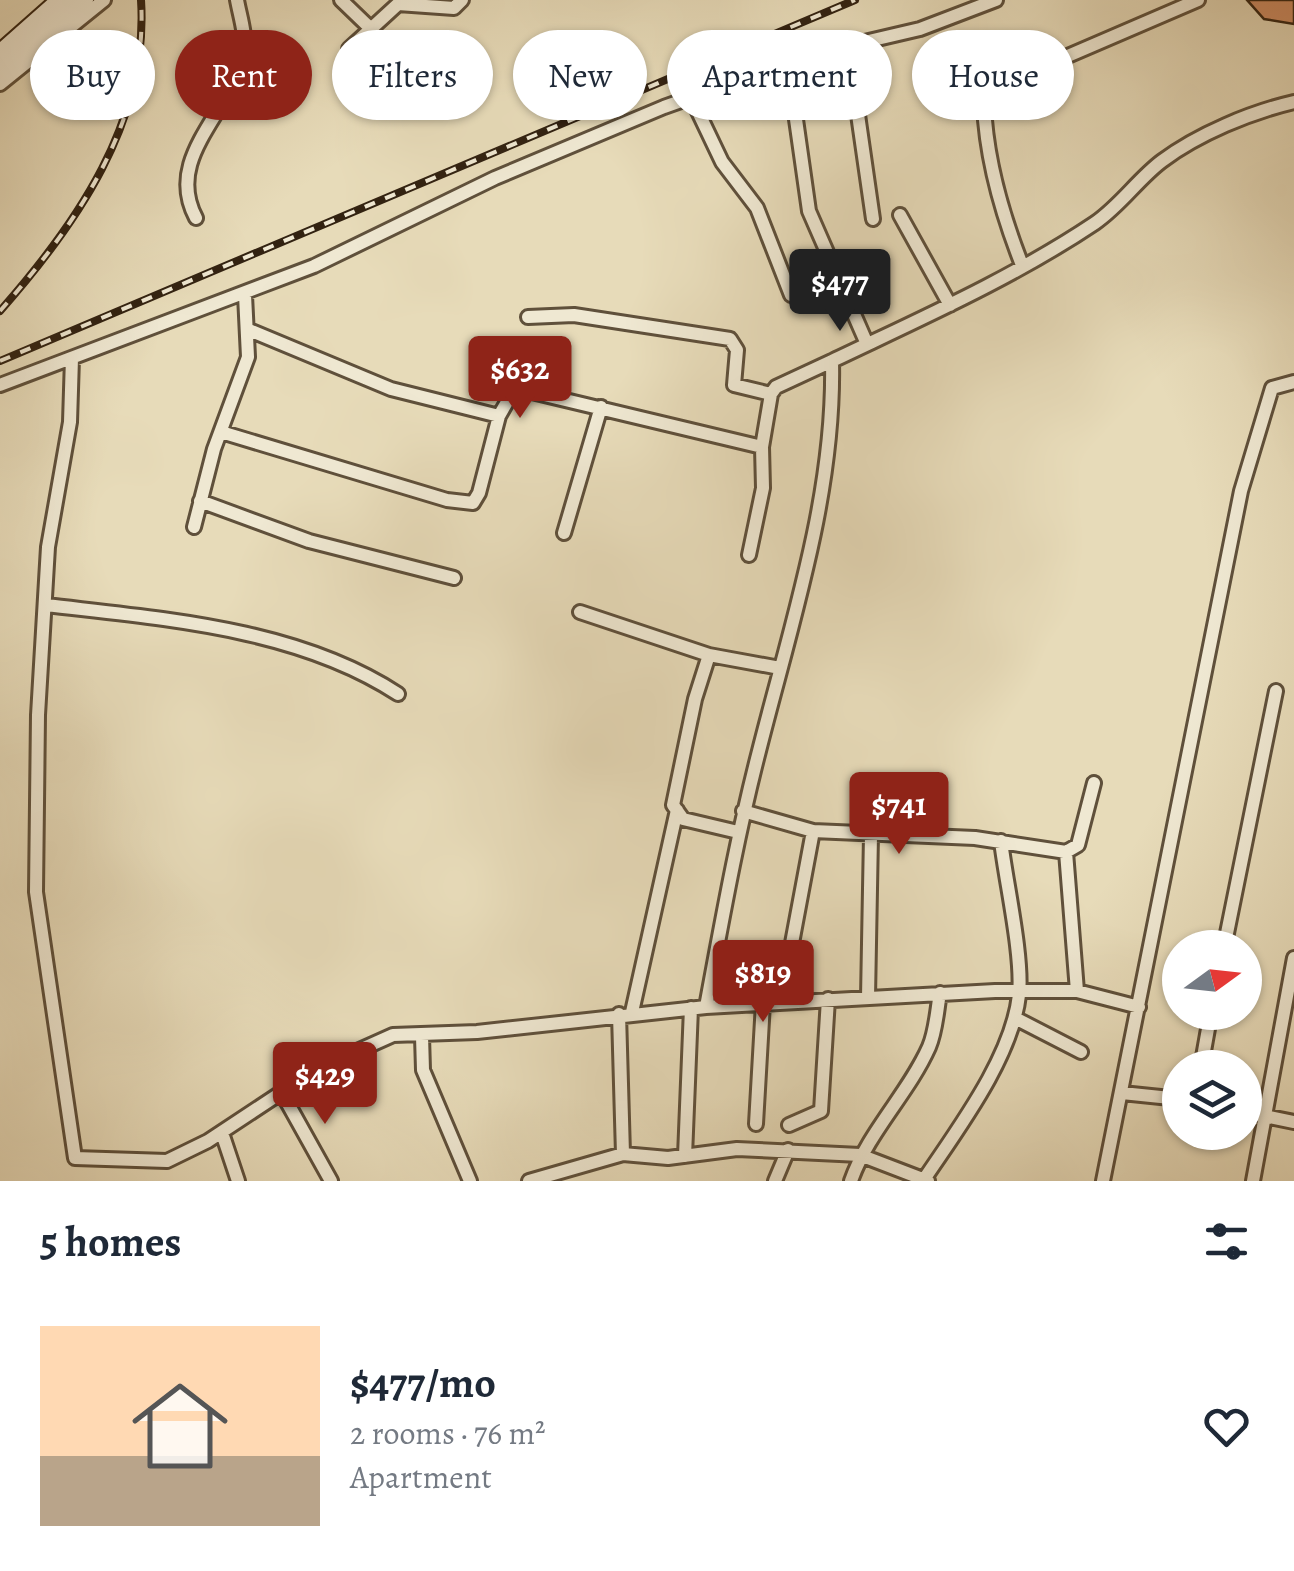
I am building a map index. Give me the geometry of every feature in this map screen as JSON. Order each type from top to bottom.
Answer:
[{"type":"main road","points":[[0,54],[61,0]]},
{"type":"main road","points":[[0,72],[84,0]]},
{"type":"street","points":[[0,84],[104,0]]},
{"type":"street","points":[[196,218],[184,182],[191,159],[244,52],[237,0]]},
{"type":"street","points":[[342,0],[369,30],[398,4],[454,8],[462,0]]},
{"type":"street","points":[[892,35],[996,0]]},
{"type":"street","points":[[1074,53],[1198,0]]},
{"type":"street","points":[[748,555],[763,488],[762,447],[771,394],[776,387],[950,305],[1129,198],[1161,162],[1266,108],[1294,102]]},
{"type":"street","points":[[0,385],[245,295],[518,168],[667,109]]},
{"type":"street","points":[[702,120],[722,162],[757,208],[791,295]]},
{"type":"street","points":[[796,120],[809,211],[867,344]]},
{"type":"street","points":[[859,120],[874,219]]},
{"type":"street","points":[[984,120],[985,138],[1022,265]]},
{"type":"street","points":[[900,216],[950,305]]},
{"type":"street","points":[[194,527],[248,356],[250,330],[245,295]]},
{"type":"street","points":[[528,317],[574,315],[730,340],[737,350],[734,385],[771,394]]},
{"type":"street","points":[[250,330],[391,388],[499,416]]},
{"type":"street","points":[[72,358],[70,422],[51,518],[38,714],[36,892],[75,1158],[167,1161],[222,1133],[317,1069],[393,1036],[699,1007],[940,994],[1076,991],[1139,1006]]},
{"type":"street","points":[[685,1156],[699,1007],[824,484],[832,361]]},
{"type":"street","points":[[1102,1181],[1241,490],[1272,388],[1294,382]]},
{"type":"street","points":[[221,432],[463,504],[472,503],[479,493],[499,416],[510,392],[522,387],[762,447]]},
{"type":"street","points":[[564,533],[601,407]]},
{"type":"street","points":[[200,502],[309,541],[454,578]]},
{"type":"street","points":[[46,605],[147,617],[320,653],[356,668],[398,694]]},
{"type":"street","points":[[580,612],[709,655],[780,668]]},
{"type":"street","points":[[709,655],[673,804],[683,819],[738,832]]},
{"type":"street","points":[[1228,930],[1276,691]]},
{"type":"street","points":[[743,811],[812,831],[1000,841],[1066,852],[1078,845],[1094,784]]},
{"type":"street","points":[[623,1154],[625,1013],[676,810]]},
{"type":"street","points":[[781,1002],[812,831]]},
{"type":"street","points":[[868,997],[871,835]]},
{"type":"street","points":[[529,1181],[623,1154],[685,1156],[737,1149],[860,1155],[925,1180],[953,1142],[1015,1018],[1020,991],[1000,841]]},
{"type":"street","points":[[1066,852],[1076,991]]},
{"type":"street","points":[[1253,1181],[1294,958]]},
{"type":"street","points":[[851,1181],[860,1155],[886,1122],[930,1045],[940,994]]},
{"type":"street","points":[[789,1126],[821,1111],[828,999]]},
{"type":"street","points":[[756,1124],[763,1003]]},
{"type":"street","points":[[1015,1018],[1081,1052]]},
{"type":"street","points":[[422,1036],[423,1070],[470,1181]]},
{"type":"street","points":[[282,1093],[331,1181]]},
{"type":"street","points":[[1122,1093],[1162,1097]]},
{"type":"street","points":[[1264,1116],[1294,1122]]},
{"type":"street","points":[[222,1133],[238,1181]]},
{"type":"street","points":[[775,1181],[788,1150]]},
{"type":"building","points":[[1247,0],[1294,0],[1294,24],[1264,19]]},
{"type":"railway","points":[[0,311],[55,243],[102,169],[133,88],[140,45],[141,0]]},
{"type":"railway","points":[[0,361],[855,0]]}]
